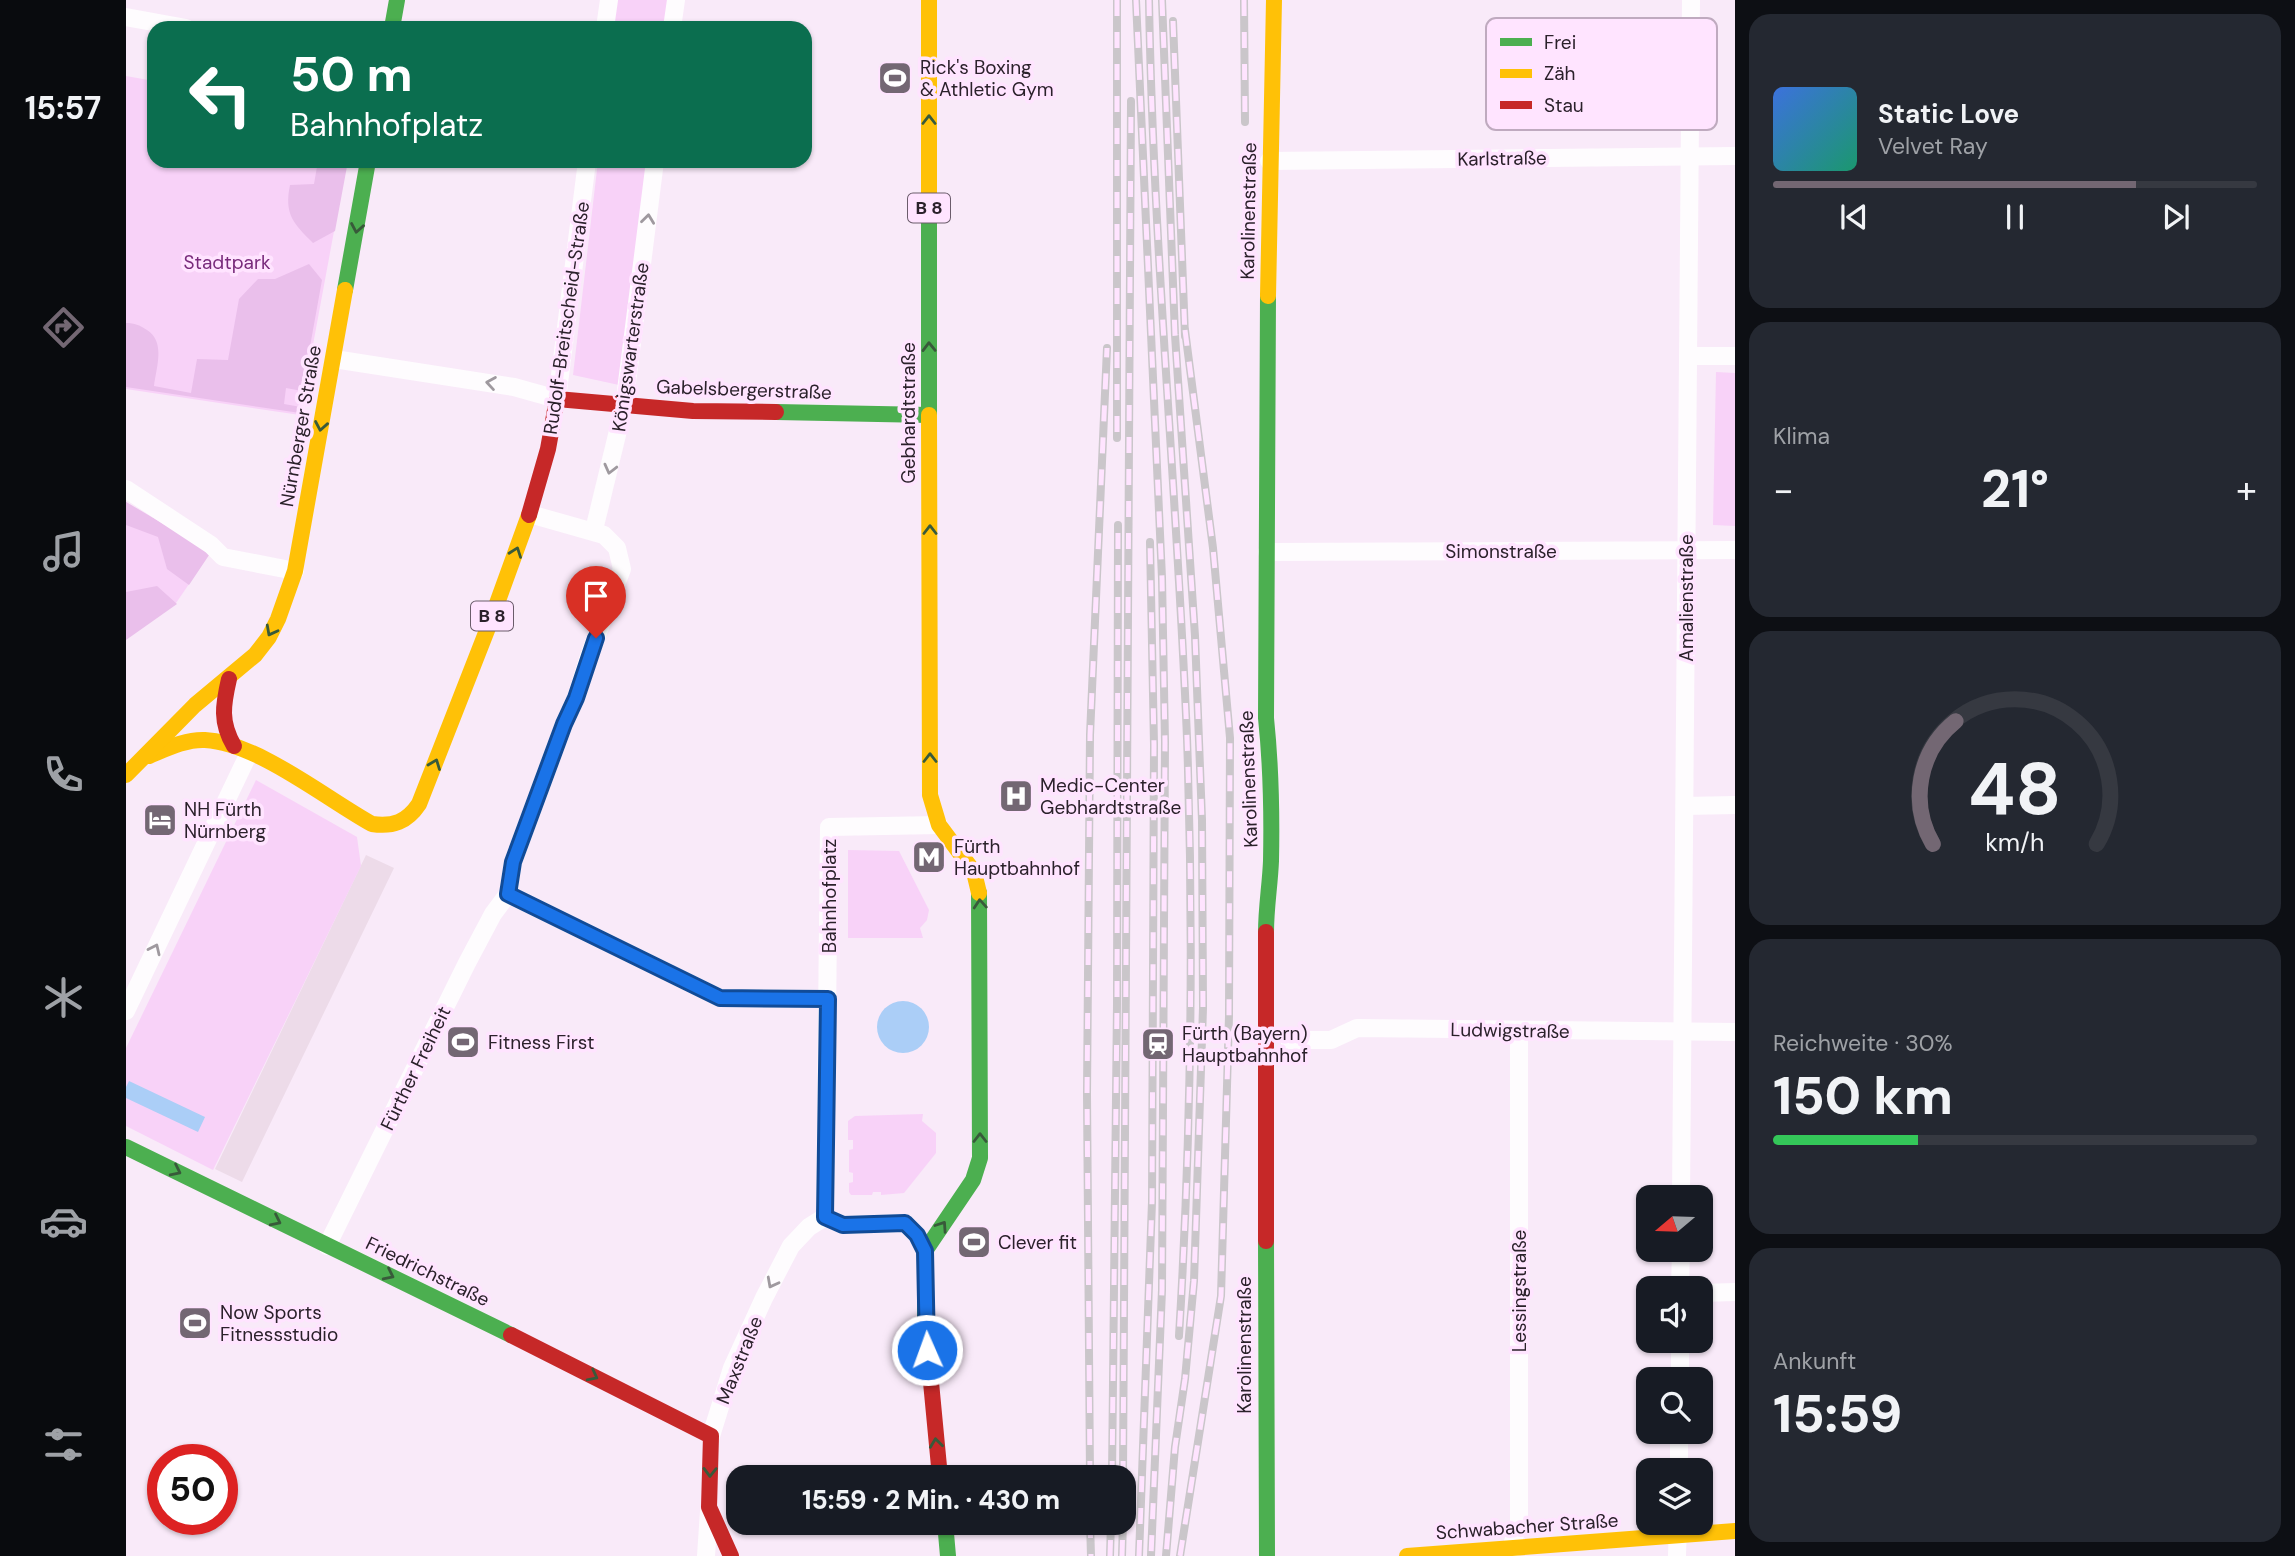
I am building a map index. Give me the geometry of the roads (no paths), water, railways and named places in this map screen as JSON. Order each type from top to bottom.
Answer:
[{"type":"main road","points":[[393,21],[397,0]]},
{"type":"main road","name":"Gebhardtstraße","points":[[929,0],[930,795],[939,825]]},
{"type":"main road","name":"Karolinenstraße","points":[[1267,1556],[1265,995],[1272,777],[1266,718],[1269,161],[1274,0]]},
{"type":"main road","name":"Nürnberger Straße","points":[[229,679],[263,645],[280,613],[295,571],[367,168]]},
{"type":"main road","name":"Gabelsbergerstraße","points":[[557,399],[693,411],[929,415]]},
{"type":"main road","name":"Rudolf-Breitscheid-Straße","points":[[241,750],[365,820],[381,826],[402,822],[412,816],[419,804],[530,514],[554,424],[557,399]]},
{"type":"main road","points":[[229,679],[221,711],[224,730],[241,750]]},
{"type":"main road","name":"B 8","points":[[126,775],[149,756],[188,712],[229,679]]},
{"type":"main road","name":"B 8","points":[[149,756],[191,741],[221,741],[241,750]]},
{"type":"main road","points":[[939,825],[974,872],[980,897],[980,1158],[973,1180],[925,1251],[926,1344],[939,1465]]},
{"type":"main road","name":"Friedrichstraße","points":[[126,1146],[711,1436]]},
{"type":"main road","name":"Maxstraße","points":[[711,1436],[709,1507],[731,1556]]},
{"type":"main road","name":"Schwabacher Straße","points":[[1713,1530],[1735,1531]]},
{"type":"main road","points":[[946,1535],[948,1556]]},
{"type":"main road","name":"Schwabacher Straße","points":[[1407,1556],[1510,1553],[1636,1535]]},
{"type":"street","points":[[606,21],[609,0]]},
{"type":"street","points":[[673,21],[676,0]]},
{"type":"street","name":"Amalienstraße","points":[[1690,0],[1690,18]]},
{"type":"street","points":[[126,17],[148,21]]},
{"type":"street","name":"Amalienstraße","points":[[1681,1185],[1690,130]]},
{"type":"street","name":"Karlstraße","points":[[1269,161],[1735,156]]},
{"type":"street","name":"Rudolf-Breitscheid-Straße","points":[[557,399],[586,168]]},
{"type":"street","name":"Königswarterstraße","points":[[594,530],[624,406],[654,168]]},
{"type":"street","points":[[1689,356],[1735,356]]},
{"type":"street","points":[[334,359],[514,387],[557,399]]},
{"type":"street","points":[[126,489],[211,545],[223,556],[295,571]]},
{"type":"street","points":[[530,514],[604,535],[617,548],[622,569],[513,862],[508,894],[720,998],[828,999]]},
{"type":"street","name":"Simonstraße","points":[[1267,552],[1735,550]]},
{"type":"street","points":[[126,1011],[241,750]]},
{"type":"street","points":[[1685,806],[1735,805]]},
{"type":"street","name":"Bahnhofplatz","points":[[825,1217],[829,827],[939,825]]},
{"type":"street","name":"Fürther Freiheit","points":[[327,1246],[492,914],[508,894]]},
{"type":"street","name":"Ludwigstraße","points":[[1289,1040],[1331,1040],[1357,1028],[1735,1032]]},
{"type":"street","name":"Lessingstraße","points":[[1510,1553],[1519,1521],[1519,1031]]},
{"type":"street","points":[[825,1217],[843,1225],[905,1223],[917,1235],[925,1251]]},
{"type":"street","name":"Maxstraße","points":[[711,1436],[732,1368],[791,1246],[809,1227],[825,1217]]},
{"type":"street","points":[[1713,1293],[1735,1292]]},
{"type":"street","name":"Maxstraße","points":[[706,1556],[709,1507]]},
{"type":"street","points":[[1677,1556],[1678,1535]]},
{"type":"water","points":[[903,1001],[913,1003],[921,1009],[927,1017],[927,1037],[921,1045],[913,1051],[903,1053],[893,1051],[885,1045],[879,1037],[877,1027],[879,1017],[885,1009],[893,1003]]},
{"type":"water","points":[[129,1081],[205,1117],[198,1132],[126,1098]]},
{"type":"railway","points":[[1117,0],[1117,438]]},
{"type":"railway","points":[[1136,0],[1162,578],[1165,742],[1162,1290],[1151,1556]]},
{"type":"railway","points":[[1149,0],[1155,184],[1183,646],[1189,813],[1190,1037],[1179,1336]]},
{"type":"railway","points":[[1162,0],[1175,335],[1195,636],[1202,820],[1203,1008],[1194,1281],[1166,1556]]},
{"type":"railway","points":[[1244,0],[1245,122]]},
{"type":"railway","points":[[1173,21],[1185,336]]},
{"type":"railway","points":[[1123,1465],[1131,101]]},
{"type":"railway","points":[[1180,1556],[1221,1296],[1229,1016],[1230,738],[1213,548],[1185,330]]},
{"type":"railway","points":[[1090,1465],[1087,1094],[1090,735],[1107,348]]},
{"type":"railway","points":[[1112,1465],[1118,525]]},
{"type":"railway","points":[[1139,1556],[1152,1202],[1154,745],[1150,542]]},
{"type":"railway","points":[[1090,1535],[1091,1556]]},
{"type":"railway","points":[[1110,1556],[1111,1535]]},
{"type":"railway","points":[[1122,1556],[1123,1535]]},
{"type":"place","name":"Rick's Boxing & Athletic Gym","points":[[895,78]]},
{"type":"place","name":"Medic-Center Gebhardtstraße","points":[[1016,796]]},
{"type":"place","name":"NH Fürth Nürnberg","points":[[160,820]]},
{"type":"place","name":"Fürth Hauptbahnhof","points":[[929,857]]},
{"type":"place","name":"Fitness First","points":[[463,1042]]},
{"type":"place","name":"Fürth (Bayern) Hauptbahnhof","points":[[1158,1044]]},
{"type":"place","name":"Clever fit","points":[[974,1242]]},
{"type":"place","name":"Now Sports Fitnessstudio","points":[[195,1323]]},
{"type":"park label","name":"Stadtpark","points":[[227,262]]}]
